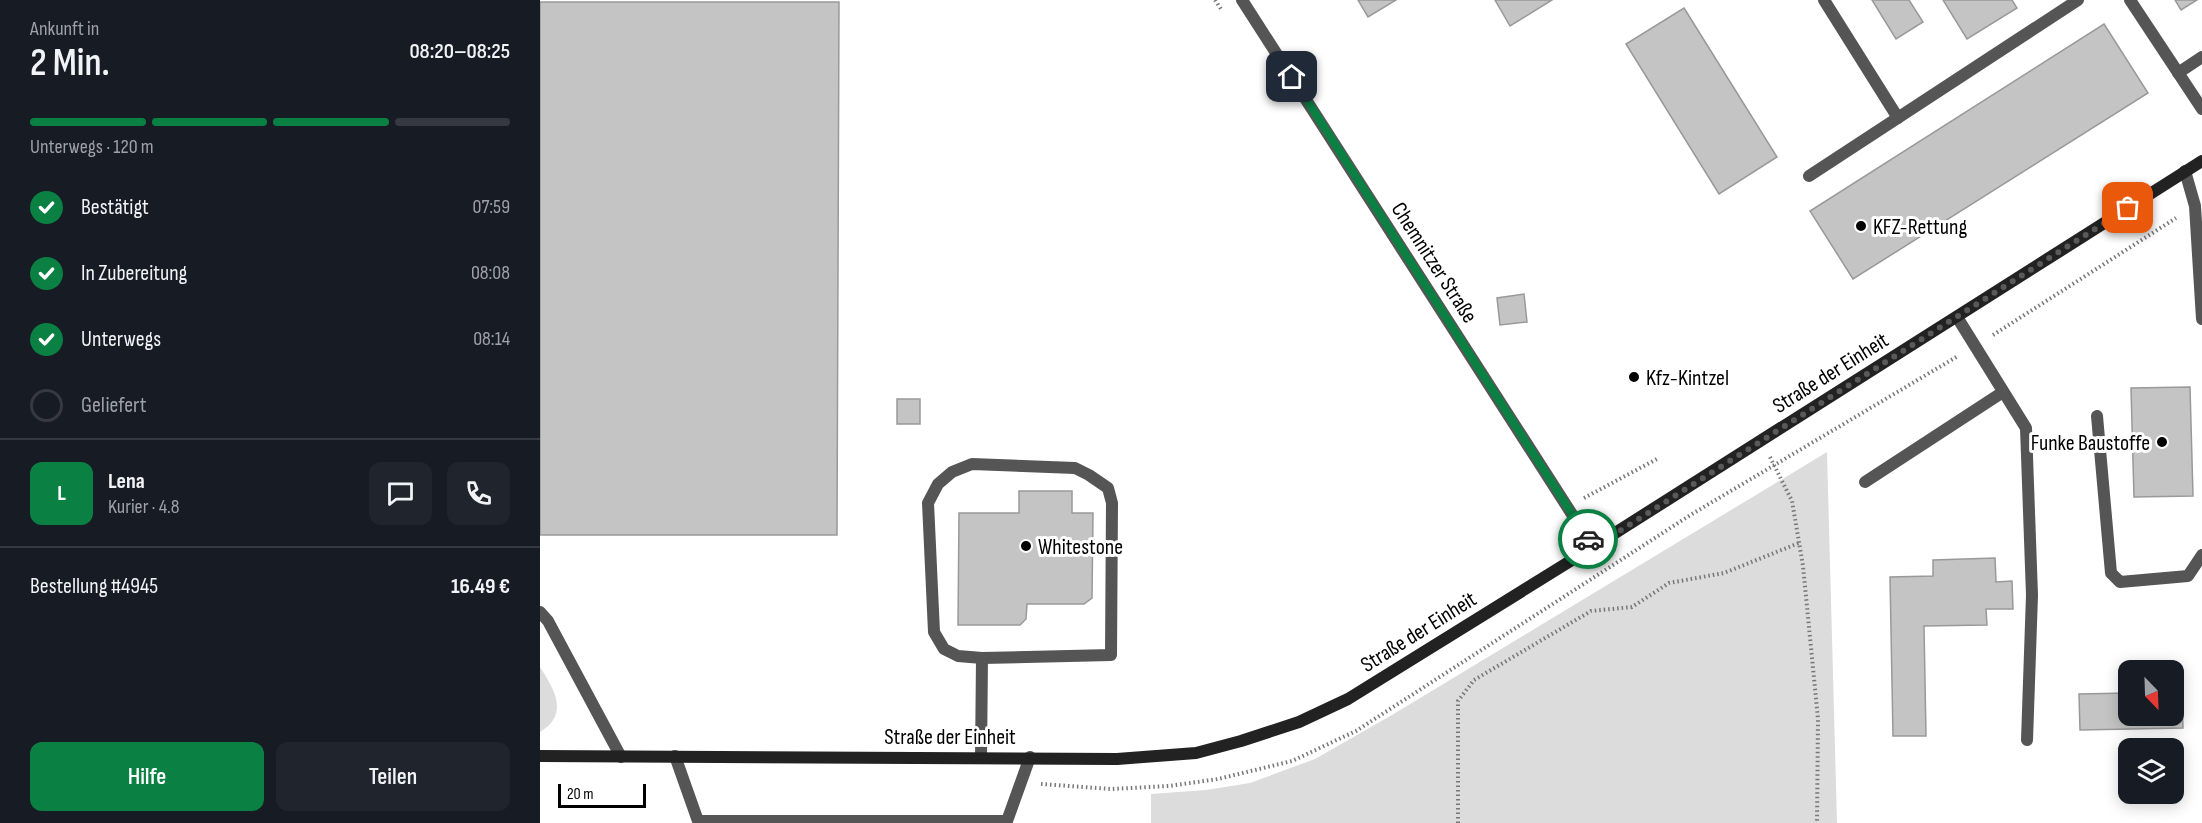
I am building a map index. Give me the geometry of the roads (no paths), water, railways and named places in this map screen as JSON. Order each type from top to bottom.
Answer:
[{"type":"street","name":"Chemnitzer Straße","points":[[1242,0],[1593,548]]},
{"type":"street","points":[[1824,0],[1898,118]]},
{"type":"street","points":[[1809,176],[2078,0]]},
{"type":"street","points":[[2130,0],[2202,109]]},
{"type":"street","points":[[2178,73],[2202,57]]},
{"type":"street","name":"Straße der Einheit","points":[[540,756],[1117,759],[1196,753],[1299,722],[1348,699],[1593,548],[2202,161]]},
{"type":"street","points":[[2185,171],[2195,206],[2202,319]]},
{"type":"street","points":[[1957,317],[2026,428],[2032,595],[2026,740]]},
{"type":"street","points":[[1865,482],[2003,392]]},
{"type":"street","points":[[2097,416],[2111,573],[2120,582],[2188,576],[2202,555]]},
{"type":"street","points":[[972,464],[1075,468],[1089,475],[1108,488],[1112,504],[1111,655],[981,658],[958,656],[944,649],[934,632],[928,503],[938,484],[952,472],[972,464]]},
{"type":"street","points":[[540,612],[548,621],[621,757]]},
{"type":"street","points":[[981,658],[981,758]]},
{"type":"street","points":[[675,756],[698,821],[1006,821],[1030,757]]},
{"type":"place","name":"KFZ-Rettung","points":[[1861,226]]},
{"type":"place","name":"Kfz-Kintzel","points":[[1634,377]]},
{"type":"place","name":"Funke Baustoffe","points":[[2162,442]]},
{"type":"place","name":"Whitestone","points":[[1026,546]]}]
